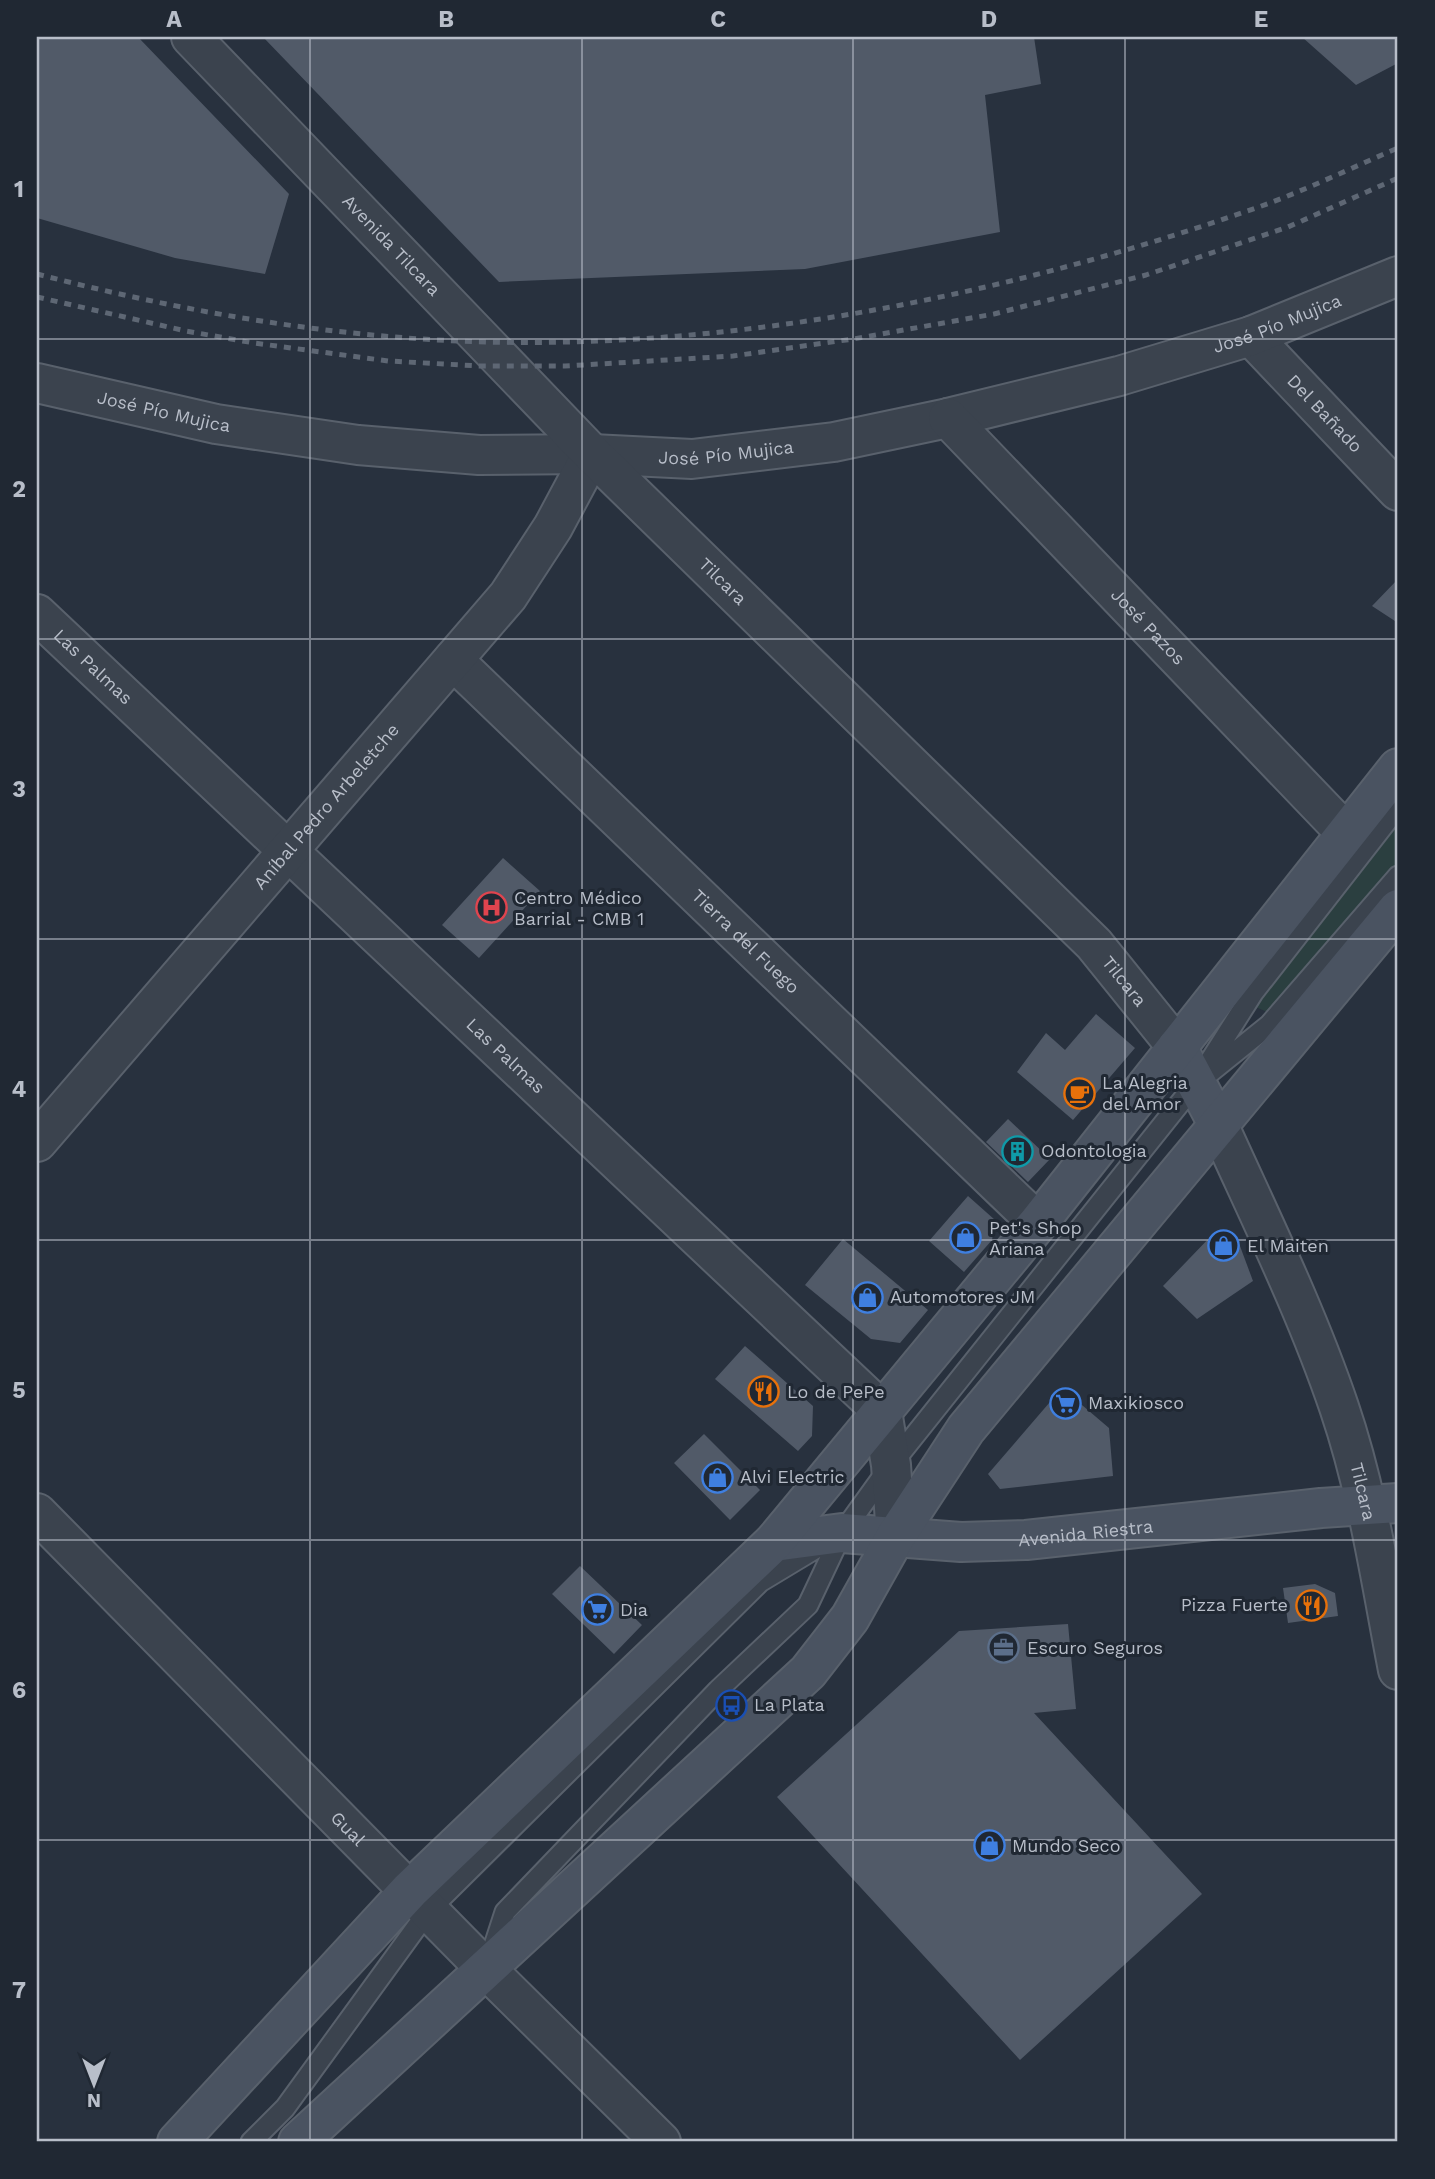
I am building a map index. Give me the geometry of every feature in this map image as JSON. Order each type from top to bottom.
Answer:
[{"type":"main road","points":[[177,2142],[774,1542],[1038,1223],[1398,768]]},
{"type":"main road","points":[[298,2142],[808,1672],[850,1618],[896,1536],[966,1429],[1218,1124],[1396,920]]},
{"type":"main road","name":"Tilcara","points":[[1177,1047],[1218,1124]]},
{"type":"main road","name":"Avenida Riestra","points":[[774,1542],[842,1533],[961,1542],[1027,1540],[1382,1504]]},
{"type":"street","name":"Avenida Tilcara","points":[[191,37],[592,454]]},
{"type":"street","name":"José Pío Mujica","points":[[37,383],[216,424],[358,445],[479,455],[592,454],[692,459],[834,442],[948,418],[1119,376],[1251,336],[1398,276]]},
{"type":"street","name":"Del Bañado","points":[[1251,336],[1398,491]]},
{"type":"street","name":"José Pazos","points":[[948,418],[1346,833]]},
{"type":"street","name":"Aníbal Pedro Arbeletche","points":[[37,1142],[508,596],[553,527],[592,454]]},
{"type":"street","name":"Tilcara","points":[[592,454],[1094,944],[1177,1047]]},
{"type":"street","name":"Las Palmas","points":[[37,614],[882,1411]]},
{"type":"street","name":"Tierra del Fuego","points":[[453,660],[1038,1223]]},
{"type":"street","name":"Tilcara","points":[[1218,1124],[1312,1335],[1382,1504],[1398,1670]]},
{"type":"street","points":[[882,1411],[891,1465],[896,1536]]},
{"type":"street","name":"Gual","points":[[37,1513],[486,1969],[661,2142]]},
{"type":"lane","points":[[486,1969],[505,1912],[718,1690],[808,1605],[842,1533],[891,1465],[1196,1083],[1253,993],[1398,807]]},
{"type":"lane","points":[[1196,1083],[1269,1025],[1398,877]]},
{"type":"lane","points":[[251,2142],[285,2108],[420,1900],[760,1582],[842,1533]]},
{"type":"green space","points":[[1398,825],[1398,862],[1267,1012],[1256,1007]]},
{"type":"building","points":[[37,37],[138,37],[289,194],[265,274],[175,258],[37,218]]},
{"type":"building","points":[[263,37],[1034,37],[1041,84],[985,95],[1000,232],[805,269],[499,282]]},
{"type":"building","points":[[1302,37],[1398,37],[1398,63],[1356,85]]},
{"type":"building","points":[[1398,579],[1398,623],[1372,606]]},
{"type":"building","name":"Centro Médico Barrial - CMB 1","points":[[503,858],[540,891],[479,958],[442,925]]},
{"type":"building","points":[[1096,1014],[1135,1048],[1073,1120],[1017,1072],[1046,1033],[1065,1050]]},
{"type":"building","name":"Odontologia","points":[[1008,1119],[1050,1159],[1028,1182],[986,1142]]},
{"type":"building","points":[[968,1196],[995,1220],[992,1240],[964,1272],[929,1241]]},
{"type":"building","points":[[1213,1234],[1237,1238],[1253,1281],[1197,1319],[1163,1286]]},
{"type":"building","name":"Automotores JM","points":[[843,1239],[928,1310],[900,1343],[871,1339],[805,1285]]},
{"type":"building","name":"Lo de PePe","points":[[745,1346],[813,1406],[812,1436],[798,1451],[715,1379]]},
{"type":"building","points":[[1062,1388],[1109,1428],[1113,1476],[1000,1489],[988,1474]]},
{"type":"building","name":"Alvi Electric","points":[[704,1434],[760,1490],[730,1520],[674,1463]]},
{"type":"building","name":"Dia","points":[[580,1566],[642,1625],[614,1654],[552,1594]]},
{"type":"building","name":"Pizza Fuerte","points":[[1315,1584],[1335,1593],[1338,1616],[1288,1623],[1283,1588]]},
{"type":"building","name":"Mundo Seco","points":[[1068,1624],[1076,1709],[1034,1713],[1202,1894],[1020,2060],[777,1797],[959,1631]]},
{"type":"railway","points":[[37,274],[204,311],[372,335],[486,342],[682,336],[877,310],[1069,266],[1256,208],[1398,148]]},
{"type":"railway","points":[[37,297],[186,331],[388,361],[481,366],[565,366],[733,356],[853,339],[994,314],[1146,275],[1288,227],[1398,178]]},
{"type":"place","name":"Centro Médico Barrial - CMB 1","points":[[491,908]]},
{"type":"place","name":"La Alegria del Amor","points":[[1079,1093]]},
{"type":"place","name":"Odontologia","points":[[1018,1151]]},
{"type":"place","name":"Pet's Shop Ariana","points":[[966,1238]]},
{"type":"place","name":"El Maiten","points":[[1224,1246]]},
{"type":"place","name":"Automotores JM","points":[[867,1297]]},
{"type":"place","name":"Lo de PePe","points":[[764,1392]]},
{"type":"place","name":"Maxikiosco","points":[[1065,1403]]},
{"type":"place","name":"Alvi Electric","points":[[717,1477]]},
{"type":"place","name":"Pizza Fuerte","points":[[1311,1605]]},
{"type":"place","name":"Dia","points":[[597,1610]]},
{"type":"place","name":"Escuro Seguros","points":[[1004,1648]]},
{"type":"place","name":"La Plata","points":[[731,1705]]},
{"type":"place","name":"Mundo Seco","points":[[989,1846]]}]
